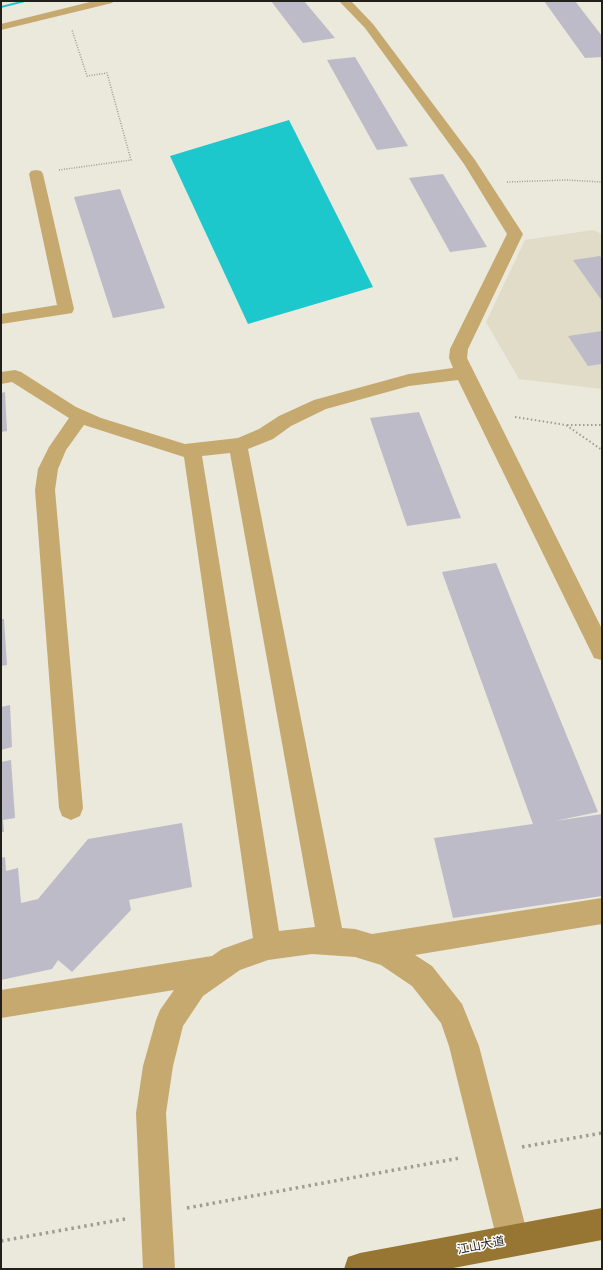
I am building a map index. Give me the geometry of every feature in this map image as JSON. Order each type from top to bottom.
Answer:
[{"type":"main road","name":"江山大道","points":[[360,1269],[602,1224]]},
{"type":"lane","points":[[1,27],[50,15],[78,4],[108,1]]},
{"type":"lane","points":[[345,1],[369,26],[470,162],[515,234],[459,349],[458,358],[486,418],[602,651]]},
{"type":"lane","points":[[1,319],[66,309],[36,174]]},
{"type":"lane","points":[[1,378],[15,376],[94,423],[174,450],[192,450],[238,445],[266,434],[285,421],[320,404],[409,380],[464,373]]},
{"type":"lane","points":[[71,808],[45,490],[48,469],[58,447],[80,416]]},
{"type":"lane","points":[[238,445],[330,941]]},
{"type":"lane","points":[[192,450],[268,946]]},
{"type":"lane","points":[[371,948],[602,911]]},
{"type":"lane","points":[[159,1269],[151,1113],[158,1066],[170,1020],[193,986],[232,959],[268,946],[312,940],[355,943],[388,953],[422,976],[452,1014],[464,1046],[513,1240]]},
{"type":"lane","points":[[1,1004],[216,970]]},
{"type":"path","points":[[36,174],[131,160],[106,73],[87,76],[71,24],[50,15]]},
{"type":"path","points":[[483,182],[566,180],[602,182]]},
{"type":"path","points":[[486,418],[519,417],[566,425],[602,425]]},
{"type":"path","points":[[566,425],[602,450]]},
{"type":"path","points":[[1,1241],[602,1133]]},
{"type":"shaded area","points":[[593,230],[602,234],[602,389],[519,379],[486,322],[525,240]]},
{"type":"water","points":[[289,120],[373,287],[248,324],[170,156]]},
{"type":"building","points":[[271,1],[304,1],[335,38],[303,43]]},
{"type":"building","points":[[544,1],[575,1],[602,36],[602,57],[585,58]]},
{"type":"building","points":[[355,57],[408,146],[377,150],[327,60]]},
{"type":"building","points":[[443,174],[487,247],[450,252],[409,178]]},
{"type":"building","points":[[120,189],[165,308],[113,318],[74,197]]},
{"type":"building","points":[[600,256],[602,258],[602,301],[573,260]]},
{"type":"building","points":[[602,331],[602,364],[588,366],[568,336]]},
{"type":"building","points":[[5,392],[7,431],[1,432],[1,393]]},
{"type":"building","points":[[419,412],[461,518],[407,526],[370,418]]},
{"type":"building","points":[[496,563],[598,812],[555,821],[602,814],[602,896],[453,918],[434,838],[533,824],[442,572]]},
{"type":"building","points":[[1,619],[4,619],[7,665],[1,666]]},
{"type":"building","points":[[10,705],[12,747],[1,750],[1,707]]},
{"type":"building","points":[[11,760],[15,818],[3,820],[4,832],[1,832],[1,762]]},
{"type":"building","points":[[182,823],[192,887],[129,900],[131,910],[72,972],[58,960],[52,969],[1,980],[1,858],[5,857],[6,871],[18,868],[21,903],[38,899],[88,839]]},
{"type":"waterway","points":[[1,7],[27,1]]}]
